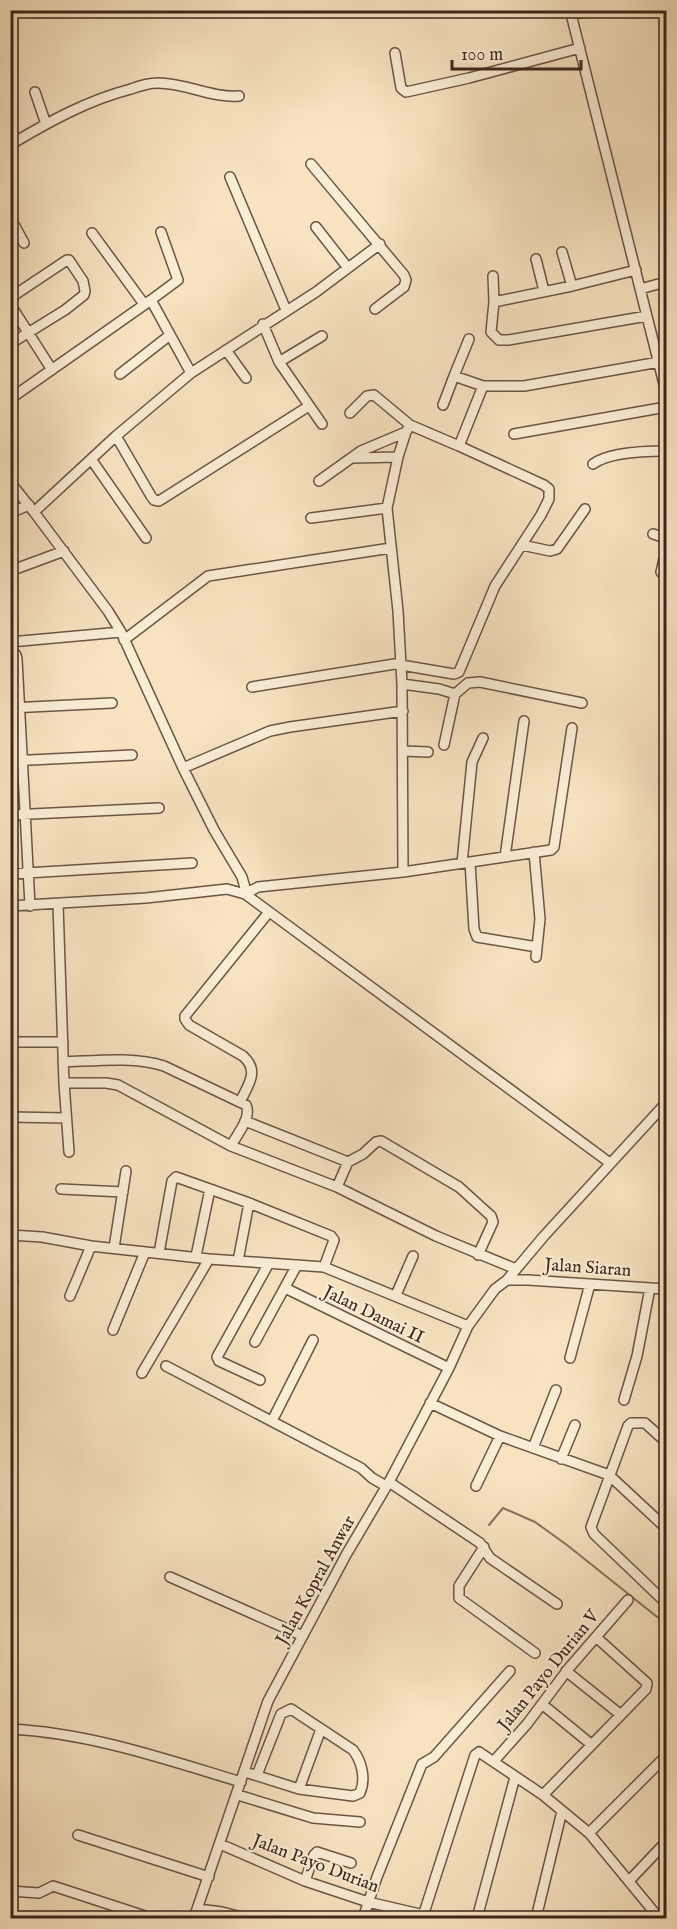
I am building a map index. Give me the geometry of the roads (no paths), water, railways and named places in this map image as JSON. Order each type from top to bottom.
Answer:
[{"type":"street","points":[[600,10],[571,12],[666,392]]},
{"type":"street","points":[[395,53],[401,88],[406,92],[469,78],[580,48]]},
{"type":"street","points":[[10,145],[46,124],[108,95],[148,84],[170,84],[214,94],[239,96]]},
{"type":"street","points":[[35,92],[46,124]]},
{"type":"street","points":[[311,164],[380,244],[406,280],[404,287],[375,309]]},
{"type":"street","points":[[230,177],[286,310]]},
{"type":"street","points":[[10,217],[24,243]]},
{"type":"street","points":[[316,227],[348,268]]},
{"type":"street","points":[[10,399],[178,280],[161,231]]},
{"type":"street","points":[[92,233],[147,302],[170,335],[191,373]]},
{"type":"street","points":[[10,513],[31,509],[191,373],[263,324],[316,292],[380,244]]},
{"type":"street","points":[[562,252],[572,286]]},
{"type":"street","points":[[536,259],[544,291]]},
{"type":"street","points":[[10,298],[67,260],[83,281],[86,291],[84,296],[65,310],[10,344]]},
{"type":"street","points":[[494,302],[636,270]]},
{"type":"street","points":[[493,276],[494,302],[491,332],[499,340],[647,316]]},
{"type":"street","points":[[640,288],[666,282]]},
{"type":"street","points":[[10,304],[52,370]]},
{"type":"street","points":[[263,324],[279,362],[322,424]]},
{"type":"street","points":[[120,375],[170,335]]},
{"type":"street","points":[[279,362],[322,336]]},
{"type":"street","points":[[443,405],[468,339]]},
{"type":"street","points":[[226,350],[246,378]]},
{"type":"street","points":[[454,376],[483,386],[524,386],[659,362]]},
{"type":"street","points":[[459,446],[483,386]]},
{"type":"street","points":[[252,687],[401,664],[454,674],[459,672],[495,585],[549,499],[549,489],[544,485],[459,446],[408,428],[374,395],[367,396],[350,413]]},
{"type":"street","points":[[116,436],[151,496],[159,501],[309,406]]},
{"type":"street","points":[[514,434],[666,407]]},
{"type":"street","points":[[403,872],[402,684],[387,508],[398,458],[408,428]]},
{"type":"street","points":[[319,481],[361,451],[408,428]]},
{"type":"street","points":[[592,464],[601,458],[648,451],[666,451]]},
{"type":"street","points":[[352,458],[398,458]]},
{"type":"street","points":[[91,459],[146,538]]},
{"type":"street","points":[[10,482],[108,611],[214,830],[243,877],[244,893]]},
{"type":"street","points":[[311,518],[387,508]]},
{"type":"street","points":[[522,545],[550,551],[557,549],[585,509]]},
{"type":"street","points":[[653,534],[666,538]]},
{"type":"street","points":[[10,642],[122,636],[208,576],[391,548]]},
{"type":"street","points":[[10,571],[64,551]]},
{"type":"street","points":[[664,559],[661,572],[666,577]]},
{"type":"street","points":[[10,655],[16,655],[17,659],[15,708],[23,760],[30,906]]},
{"type":"street","points":[[444,745],[455,694],[468,683],[480,682],[582,703]]},
{"type":"street","points":[[402,684],[439,689],[455,694]]},
{"type":"street","points":[[15,708],[112,703]]},
{"type":"street","points":[[183,768],[270,731],[403,711]]},
{"type":"street","points":[[505,857],[524,722]]},
{"type":"street","points":[[244,893],[258,887],[403,872],[551,850],[554,847],[572,728]]},
{"type":"street","points":[[483,738],[472,762],[466,862],[477,937],[537,947]]},
{"type":"street","points":[[403,751],[429,752]]},
{"type":"street","points":[[10,760],[132,754]]},
{"type":"street","points":[[10,815],[159,808]]},
{"type":"street","points":[[534,852],[540,920],[536,957]]},
{"type":"street","points":[[10,874],[192,863]]},
{"type":"street","points":[[10,906],[175,896],[227,889],[244,893],[610,1163]]},
{"type":"street","points":[[58,904],[63,1062],[69,1152]]},
{"type":"street","points":[[240,1102],[252,1077],[250,1062],[189,1024],[185,1019],[269,912]]},
{"type":"street","points":[[10,1042],[63,1042]]},
{"type":"street","points":[[63,1062],[152,1063],[164,1066],[240,1102],[248,1108],[245,1120],[231,1146]]},
{"type":"street","points":[[64,1083],[118,1085],[231,1146],[337,1187],[478,1255],[516,1269]]},
{"type":"street","name":"Jalan Kopral Anwar","points":[[196,1914],[268,1701],[346,1555],[388,1484],[468,1326],[495,1288],[507,1280],[666,1103]]},
{"type":"street","points":[[10,1117],[66,1118]]},
{"type":"street","points":[[245,1120],[348,1162]]},
{"type":"street","points":[[337,1187],[348,1162],[363,1154],[376,1142],[381,1141],[459,1187],[493,1219],[478,1255]]},
{"type":"street","points":[[114,1248],[126,1171]]},
{"type":"street","points":[[159,1253],[173,1179],[176,1177],[249,1203],[333,1238],[324,1267]]},
{"type":"street","points":[[61,1189],[123,1192]]},
{"type":"street","points":[[196,1257],[210,1189]]},
{"type":"street","points":[[238,1261],[249,1203]]},
{"type":"street","points":[[10,1235],[42,1237],[91,1246],[209,1259],[324,1267],[468,1326]]},
{"type":"street","points":[[70,1296],[91,1246]]},
{"type":"street","points":[[113,1330],[145,1252]]},
{"type":"street","points":[[396,1295],[413,1256]]},
{"type":"street","points":[[142,1373],[209,1259]]},
{"type":"street","points":[[260,1380],[219,1361],[217,1357],[269,1263]]},
{"type":"street","points":[[255,1342],[297,1265]]},
{"type":"street","name":"Jalan Siaran","points":[[507,1280],[666,1289]]},
{"type":"street","points":[[570,1358],[590,1284]]},
{"type":"street","name":"Jalan Damai II","points":[[285,1288],[448,1368]]},
{"type":"street","points":[[624,1400],[637,1356],[650,1288]]},
{"type":"street","points":[[272,1420],[313,1340]]},
{"type":"street","points":[[166,1366],[361,1467],[372,1478],[388,1484],[480,1543],[490,1558],[557,1604]]},
{"type":"street","points":[[533,1449],[556,1390]]},
{"type":"street","points":[[430,1403],[500,1436],[609,1475],[666,1528]]},
{"type":"street","points":[[666,1442],[645,1423],[631,1423],[625,1431],[591,1524],[592,1530],[666,1603]]},
{"type":"street","points":[[561,1459],[575,1425]]},
{"type":"street","points":[[476,1486],[500,1436]]},
{"type":"street","points":[[484,1547],[459,1586],[457,1591],[459,1598],[535,1653]]},
{"type":"street","points":[[170,1578],[303,1636]]},
{"type":"street","name":"Jalan Payo Durian V","points":[[494,1761],[542,1704],[566,1671],[628,1600]]},
{"type":"street","points":[[543,1795],[646,1689],[647,1683],[596,1636]]},
{"type":"street","points":[[363,1918],[422,1764],[434,1757],[510,1671]]},
{"type":"street","points":[[566,1671],[621,1715]]},
{"type":"street","points":[[542,1704],[592,1745]]},
{"type":"street","points":[[245,1772],[299,1789],[357,1796],[363,1786],[361,1767],[356,1754],[348,1745],[291,1709],[281,1714],[257,1775]]},
{"type":"street","points":[[10,1729],[42,1731],[116,1744],[241,1782]]},
{"type":"street","points":[[299,1789],[321,1729]]},
{"type":"street","points":[[421,1916],[475,1755],[479,1752],[543,1795],[589,1833],[659,1918]]},
{"type":"street","points":[[589,1833],[666,1756]]},
{"type":"street","points":[[477,1918],[515,1777]]},
{"type":"street","points":[[238,1795],[313,1818],[360,1822]]},
{"type":"street","points":[[536,1918],[562,1811]]},
{"type":"street","points":[[78,1835],[208,1877]]},
{"type":"street","points":[[629,1881],[666,1842]]},
{"type":"street","name":"Jalan Payo Durian","points":[[220,1844],[305,1881],[368,1902],[436,1918]]},
{"type":"street","points":[[305,1881],[317,1852],[351,1863]]},
{"type":"street","points":[[10,1891],[36,1894],[53,1886],[151,1918]]},
{"type":"street","points":[[196,1914],[222,1912],[245,1918]]},
{"type":"waterway","points":[[489,1525],[503,1508],[535,1522],[666,1624]]}]
